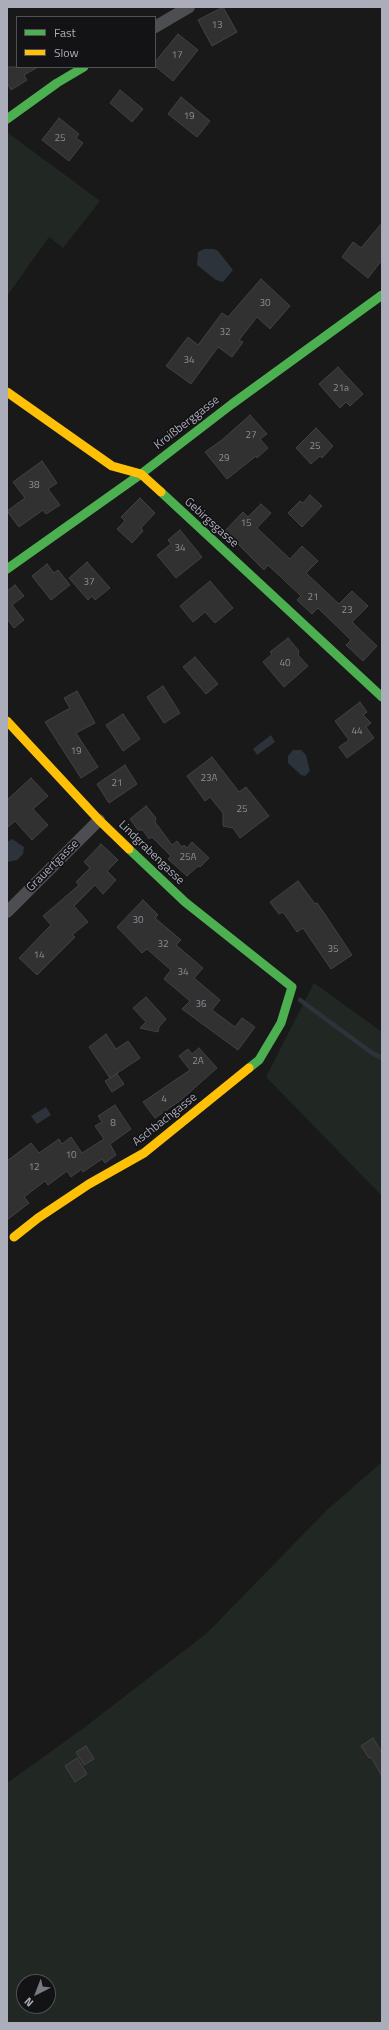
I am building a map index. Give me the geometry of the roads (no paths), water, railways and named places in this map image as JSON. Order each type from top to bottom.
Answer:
[{"type":"street","points":[[156,26],[189,7]]},
{"type":"street","points":[[7,119],[57,82],[82,68]]},
{"type":"street","name":"Kroißberggasse","points":[[7,569],[141,474],[232,404],[382,295]]},
{"type":"street","name":"Gebirgsgasse","points":[[7,392],[112,466],[141,474],[382,696]]},
{"type":"street","name":"Lindgrabengasse","points":[[7,721],[99,820],[185,902],[292,987]]},
{"type":"street","name":"Grauertgasse","points":[[7,912],[99,820]]},
{"type":"street","name":"Aschbachgasse","points":[[14,1237],[38,1218],[89,1184],[122,1168],[144,1153],[259,1060],[281,1024],[292,987]]},
{"type":"waterway","points":[[300,1000],[372,1053],[382,1058]]}]
